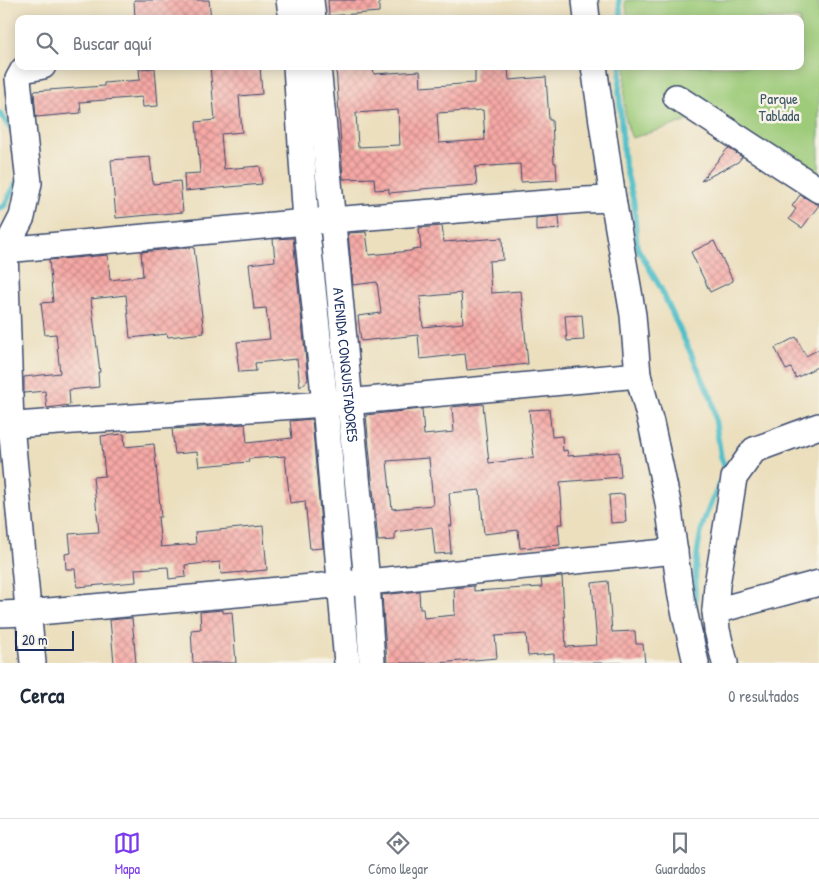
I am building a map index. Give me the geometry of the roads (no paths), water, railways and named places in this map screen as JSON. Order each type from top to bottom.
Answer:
[{"type":"street","points":[[290,0],[292,15]]},
{"type":"street","points":[[311,0],[313,15]]},
{"type":"street","points":[[585,0],[587,15]]},
{"type":"street","points":[[23,70],[18,79],[29,183],[22,217],[4,250],[6,426],[33,663]]},
{"type":"street","name":"AVENIDA CONQUISTADORES","points":[[296,70],[306,222],[325,404],[347,663]]},
{"type":"street","name":"AVENIDA CONQUISTADORES","points":[[318,70],[367,582],[372,663]]},
{"type":"street","points":[[595,70],[613,199],[633,315],[638,375],[651,423],[668,503],[681,597],[696,663]]},
{"type":"street","points":[[676,97],[819,190]]},
{"type":"street","points":[[4,250],[306,222],[613,199]]},
{"type":"street","points":[[6,426],[325,404],[638,375]]},
{"type":"street","points":[[725,663],[717,630],[715,611],[717,585],[734,478],[754,450],[819,426]]},
{"type":"street","points":[[0,614],[367,582],[675,551]]},
{"type":"street","points":[[715,611],[819,583]]},
{"type":"waterway","points":[[619,0],[621,15]]},
{"type":"waterway","points":[[621,70],[619,91],[624,161],[634,203],[637,247],[660,287],[712,399],[721,457],[726,471],[702,528],[696,563],[695,608]]},
{"type":"waterway","points":[[0,113],[14,134]]},
{"type":"waterway","points":[[0,208],[4,206],[18,180]]},
{"type":"waterway","points":[[697,621],[709,644]]},
{"type":"park label","name":"Parque Tablada","points":[[779,106]]}]
